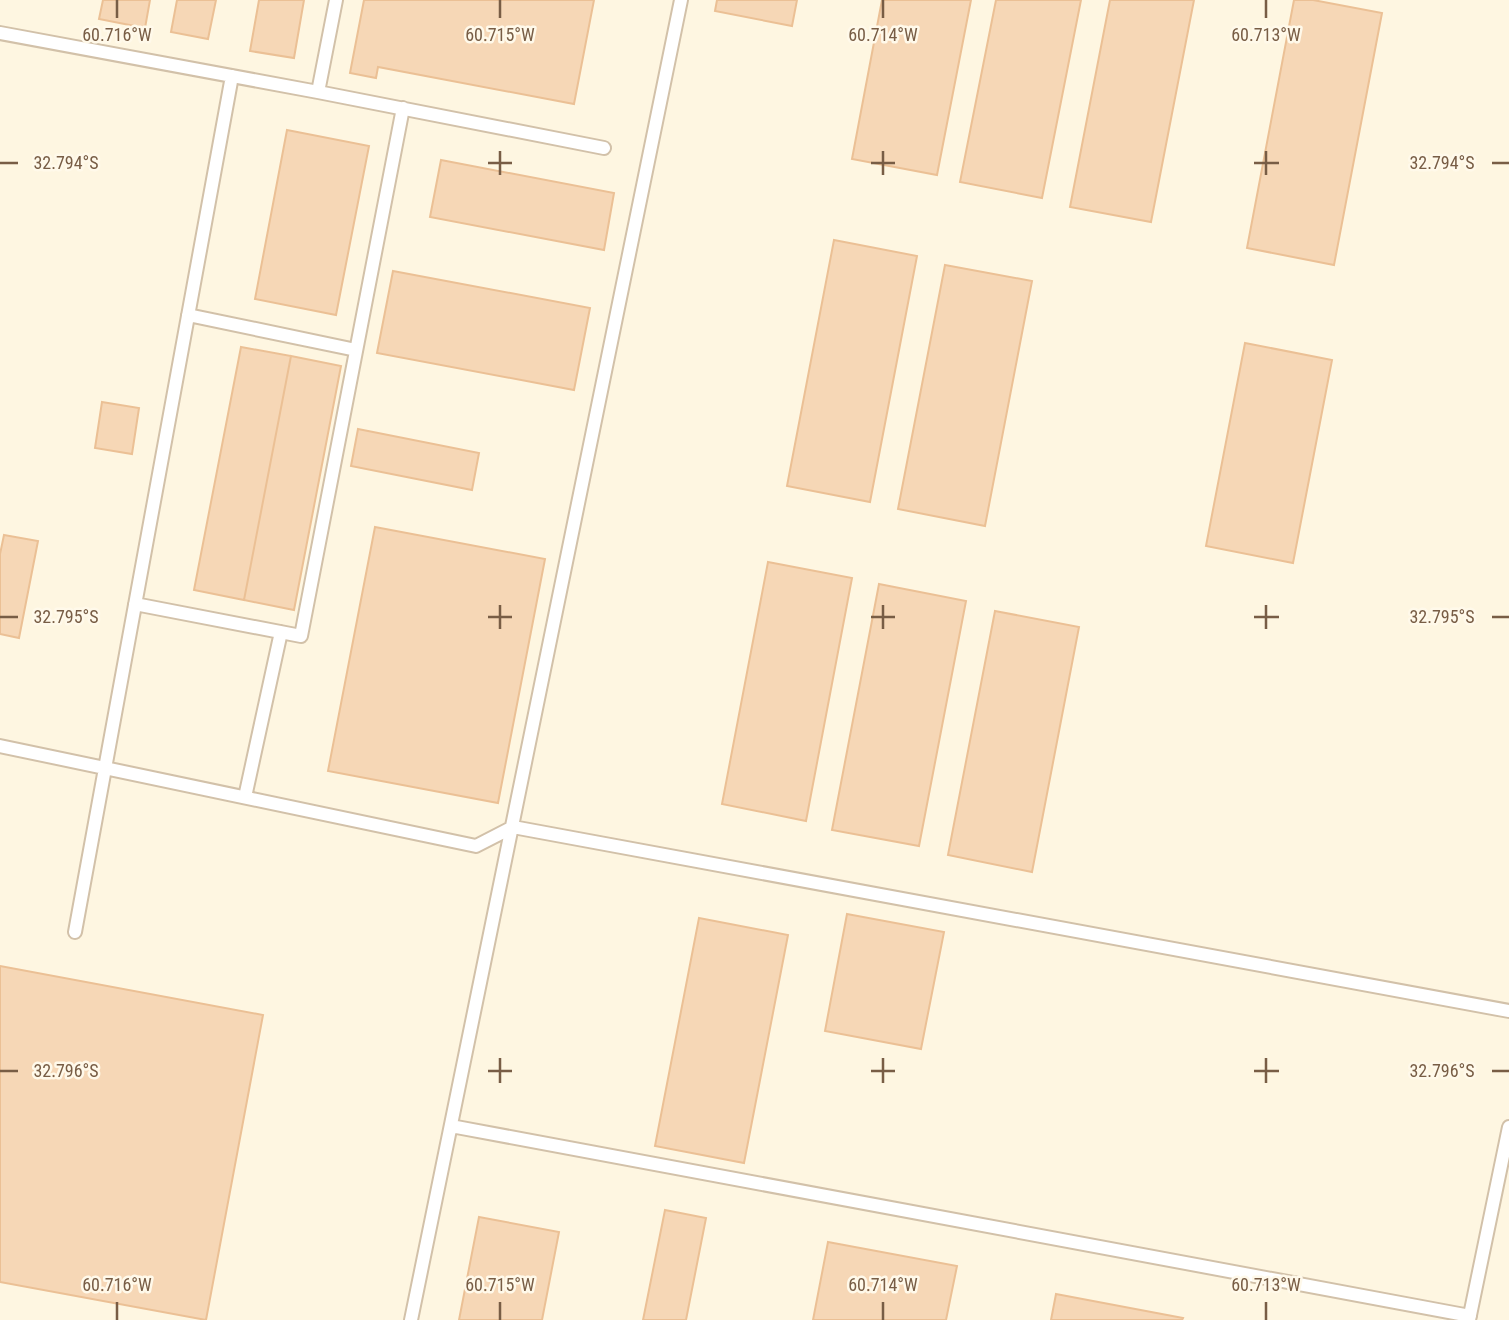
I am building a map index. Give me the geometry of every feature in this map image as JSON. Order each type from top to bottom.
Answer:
[{"type":"lane","points":[[318,92],[336,0]]},
{"type":"lane","points":[[411,1320],[681,0]]},
{"type":"lane","points":[[0,33],[604,148]]},
{"type":"lane","points":[[75,932],[232,76]]},
{"type":"lane","points":[[135,604],[301,636],[403,108]]},
{"type":"lane","points":[[188,316],[356,350]]},
{"type":"lane","points":[[244,797],[281,632]]},
{"type":"lane","points":[[0,746],[476,846],[513,827],[1509,1011]]},
{"type":"lane","points":[[451,1126],[1469,1318],[1509,1127]]},
{"type":"building","points":[[103,0],[150,0],[145,28],[99,19]]},
{"type":"building","points":[[177,0],[216,0],[208,39],[171,32]]},
{"type":"building","points":[[259,0],[304,0],[294,58],[250,51]]},
{"type":"building","points":[[364,0],[594,0],[574,104],[378,67],[376,78],[350,73]]},
{"type":"building","points":[[717,0],[797,0],[792,26],[715,11]]},
{"type":"building","points":[[882,0],[971,0],[937,175],[852,159]]},
{"type":"building","points":[[996,0],[1081,0],[1042,198],[960,182]]},
{"type":"building","points":[[1110,0],[1194,0],[1151,222],[1070,207]]},
{"type":"building","points":[[1294,0],[1313,0],[1382,13],[1334,265],[1247,248]]},
{"type":"building","points":[[287,130],[369,146],[336,315],[255,299]]},
{"type":"building","points":[[441,160],[614,193],[604,250],[430,217]]},
{"type":"building","points":[[834,240],[917,256],[870,502],[787,486]]},
{"type":"building","points":[[945,265],[1032,281],[985,526],[898,509]]},
{"type":"building","points":[[393,271],[590,308],[574,390],[377,353]]},
{"type":"building","points":[[1245,343],[1332,360],[1293,563],[1206,546]]},
{"type":"building","points":[[241,347],[291,356],[244,600],[194,590]]},
{"type":"building","points":[[291,356],[341,366],[294,610],[244,600]]},
{"type":"building","points":[[102,402],[139,408],[132,454],[95,448]]},
{"type":"building","points":[[358,429],[479,453],[472,490],[351,466]]},
{"type":"building","points":[[375,527],[545,559],[498,803],[328,771]]},
{"type":"building","points":[[4,535],[38,541],[19,638],[0,634],[0,554]]},
{"type":"building","points":[[768,562],[852,578],[806,821],[722,804]]},
{"type":"building","points":[[879,584],[966,601],[919,846],[832,830]]},
{"type":"building","points":[[995,611],[1079,627],[1032,872],[948,855]]},
{"type":"building","points":[[847,914],[944,932],[921,1049],[825,1031]]},
{"type":"building","points":[[699,918],[788,935],[744,1163],[655,1146]]},
{"type":"building","points":[[0,966],[263,1015],[206,1320],[0,1282]]},
{"type":"building","points":[[665,1210],[706,1218],[686,1320],[643,1320]]},
{"type":"building","points":[[479,1217],[559,1232],[542,1320],[459,1320]]},
{"type":"building","points":[[828,1242],[957,1266],[946,1320],[813,1320]]},
{"type":"building","points":[[1056,1294],[1183,1318],[1051,1320]]}]
